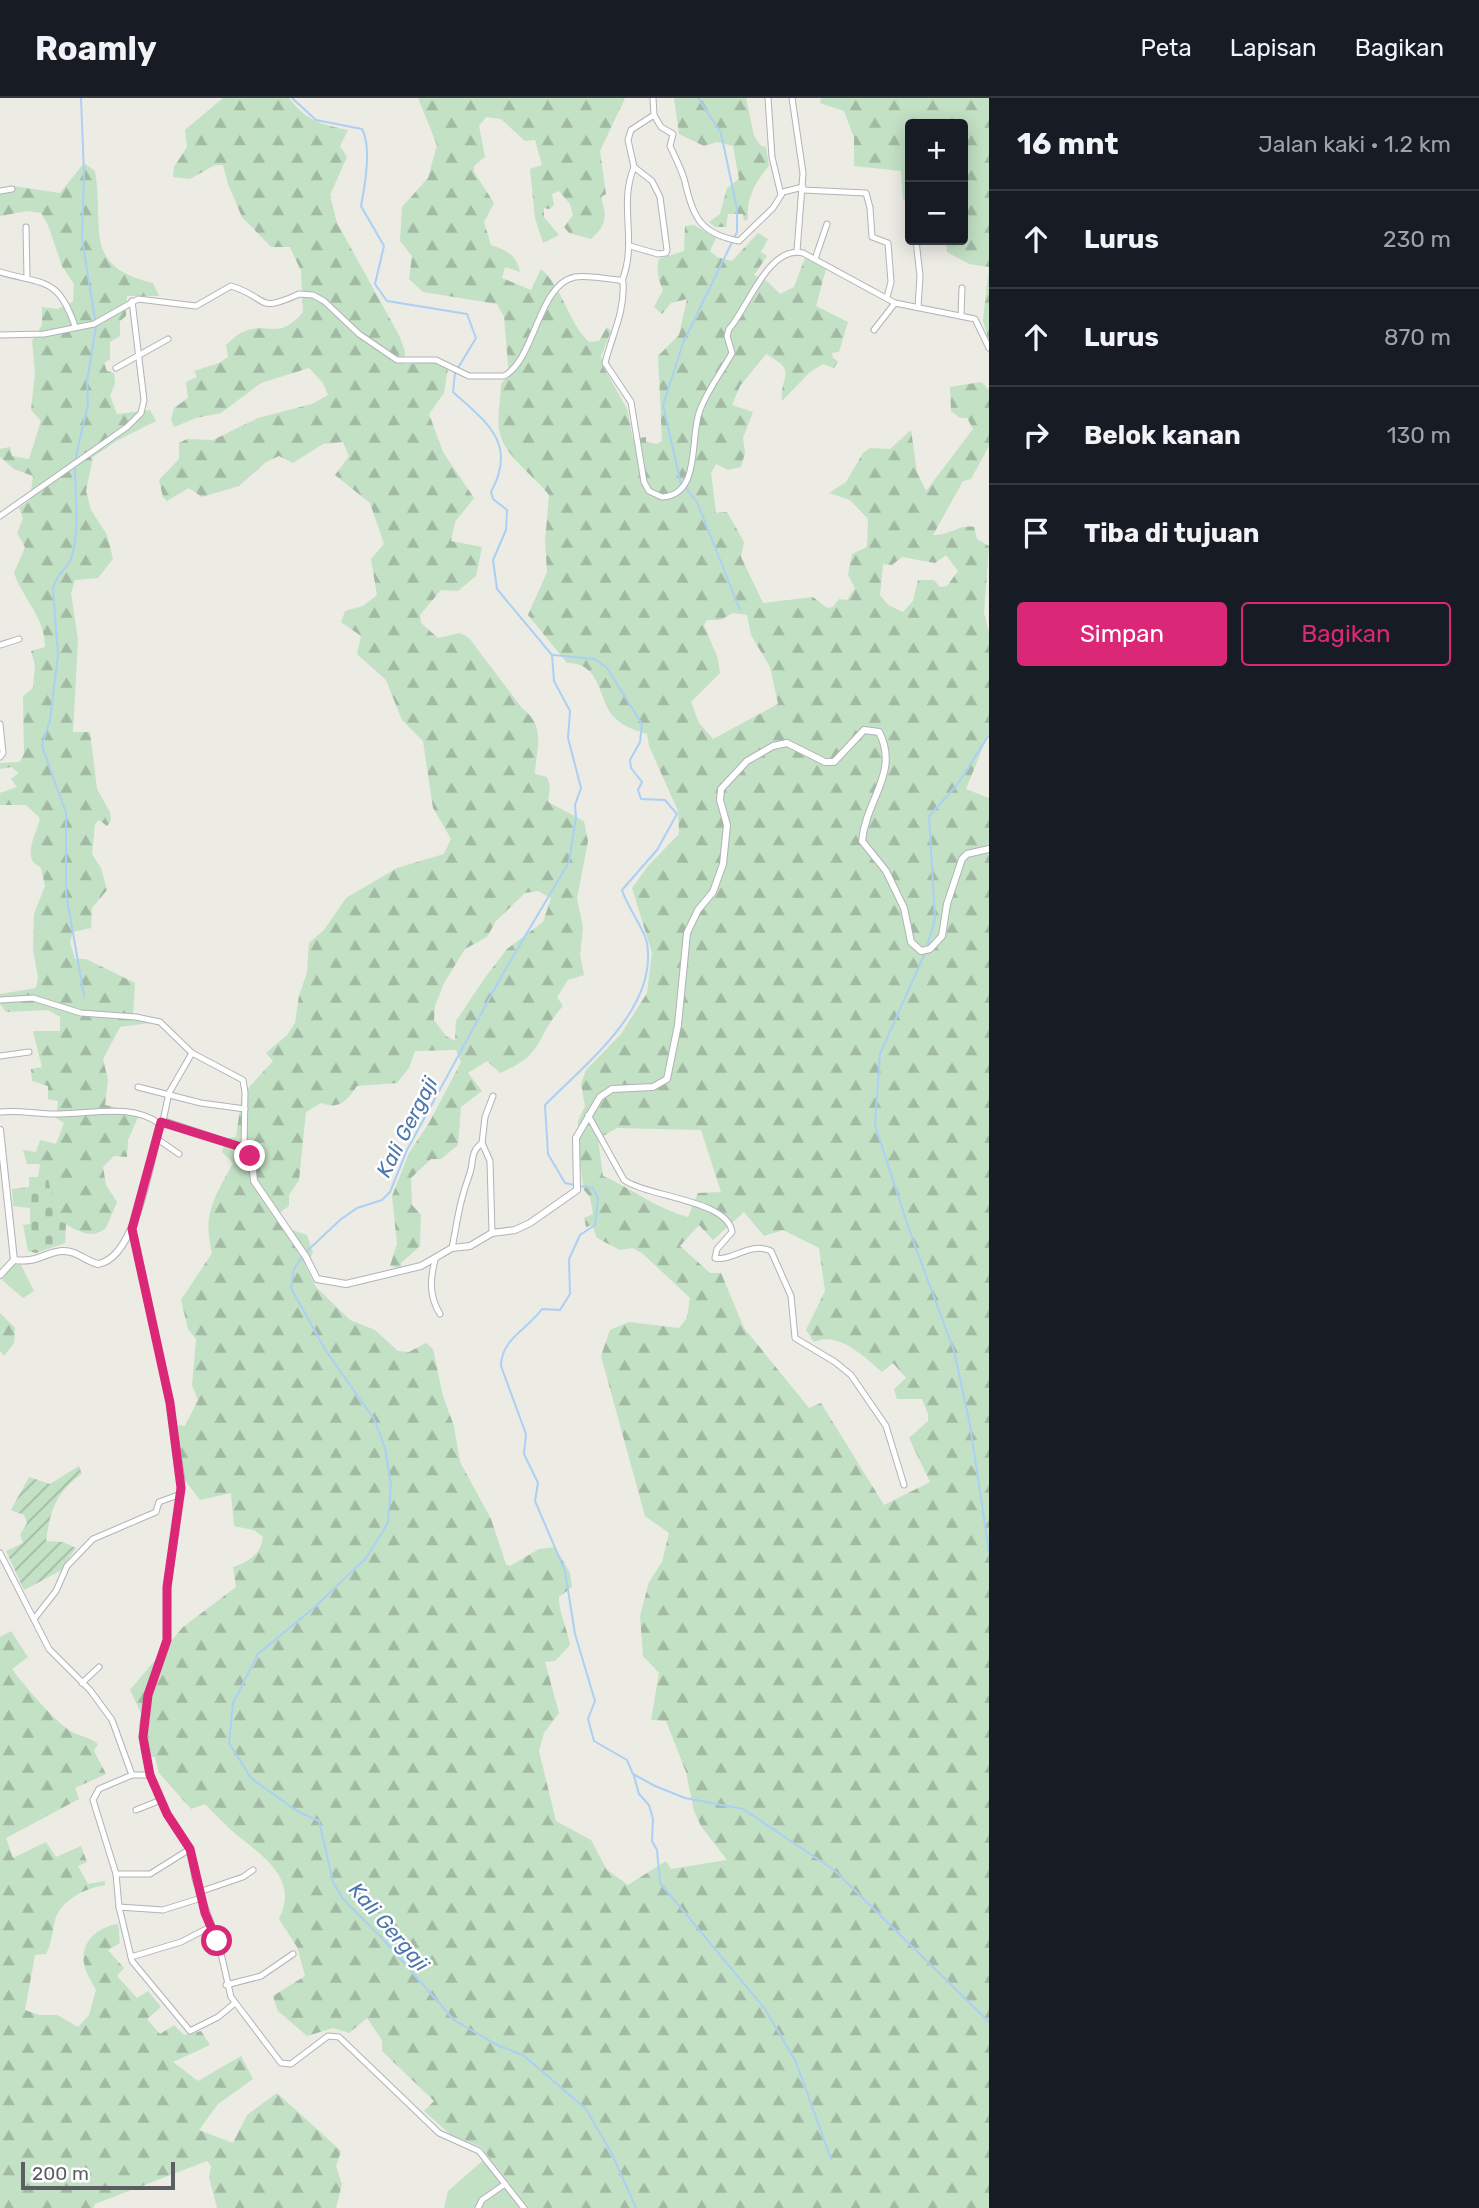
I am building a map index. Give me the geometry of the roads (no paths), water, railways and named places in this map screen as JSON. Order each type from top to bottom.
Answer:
[{"type":"street","points":[[653,98],[654,115],[661,127],[673,134],[670,146],[695,215],[704,228],[739,241],[789,189],[866,193],[872,237],[888,243],[891,282],[887,297]]},
{"type":"street","points":[[768,98],[772,157],[781,195]]},
{"type":"street","points":[[792,98],[803,189],[797,251]]},
{"type":"street","points":[[654,115],[629,133],[634,167],[627,191],[630,261],[622,281],[619,323],[605,363],[631,402],[639,463],[646,486],[662,497],[683,487],[690,475],[695,429],[701,407],[732,353],[727,336],[729,329],[769,268],[778,260],[797,251],[895,303],[975,319],[982,340],[989,348]]},
{"type":"street","points":[[630,246],[658,254],[667,250],[660,197],[652,181],[634,167]]},
{"type":"street","points":[[0,191],[12,189]]},
{"type":"street","points":[[815,259],[827,224]]},
{"type":"street","points":[[26,227],[27,278]]},
{"type":"street","points":[[917,245],[920,276],[918,307]]},
{"type":"street","points":[[0,272],[51,286],[61,294],[75,327]]},
{"type":"street","points":[[0,335],[44,334],[100,322],[132,301],[196,306],[231,286],[270,305],[283,303],[299,294],[308,294],[324,301],[359,334],[393,358],[407,362],[430,359],[448,364],[459,372],[480,377],[510,372],[528,346],[546,305],[570,278],[622,281]]},
{"type":"street","points":[[961,316],[962,288]]},
{"type":"street","points":[[0,516],[138,417],[144,400],[132,301]]},
{"type":"street","points":[[874,331],[895,303]]},
{"type":"street","points":[[116,368],[167,339]]},
{"type":"street","points":[[0,645],[19,639]]},
{"type":"street","points":[[0,724],[3,753],[0,757]]},
{"type":"street","points":[[0,1000],[33,998],[81,1013],[152,1019],[167,1027],[192,1053],[240,1077],[244,1085],[244,1148],[252,1163],[254,1181],[304,1254],[317,1279],[337,1284],[362,1281],[435,1260],[452,1248],[470,1246],[492,1233],[515,1230],[548,1213],[578,1185],[575,1146],[588,1115],[604,1092],[653,1087],[667,1079],[678,1025],[687,933],[698,910],[713,892],[723,864],[727,825],[720,800],[721,789],[759,752],[787,743],[825,762],[834,762],[864,730],[879,732],[888,750],[888,760],[869,807],[862,841],[886,871],[904,908],[911,943],[921,951],[930,950],[942,936],[947,904],[962,859],[967,853],[989,849]]},
{"type":"street","points":[[0,1056],[29,1052]]},
{"type":"street","points":[[14,1260],[32,1262],[66,1251],[93,1264],[103,1264],[132,1229],[169,1093],[192,1053]]},
{"type":"street","points":[[138,1087],[201,1103],[245,1109]]},
{"type":"street","points":[[492,1233],[489,1161],[482,1143],[485,1117],[494,1096]]},
{"type":"street","points":[[0,1112],[58,1115],[113,1111],[148,1117],[244,1148]]},
{"type":"street","points":[[588,1115],[624,1180],[709,1208],[726,1218],[732,1232],[717,1249],[715,1258],[721,1259],[742,1250],[771,1251],[791,1296],[795,1339],[835,1362],[851,1375],[886,1426],[904,1485]]},
{"type":"street","points":[[0,1130],[14,1260],[0,1275]]},
{"type":"street","points":[[156,1138],[179,1154]]},
{"type":"street","points":[[452,1248],[456,1215],[471,1170],[473,1153],[482,1143]]},
{"type":"street","points":[[132,1229],[170,1403],[181,1468],[181,1494],[167,1587],[167,1640],[144,1713],[144,1749],[150,1775],[161,1800],[190,1849],[200,1895],[220,1949],[226,1985],[235,2003],[284,2065],[293,2063],[328,2036],[339,2036],[439,2133],[480,2151],[524,2208]]},
{"type":"street","points":[[435,1260],[430,1281],[433,1301],[440,1314]]},
{"type":"street","points":[[34,1619],[56,1591],[67,1566],[93,1539],[153,1513],[159,1502],[181,1494]]},
{"type":"street","points":[[0,1553],[53,1655],[82,1683],[112,1720],[132,1775]]},
{"type":"street","points":[[82,1683],[99,1667]]},
{"type":"street","points":[[150,1775],[132,1775],[99,1788],[94,1796],[97,1819],[116,1874],[119,1906],[131,1957],[139,1973],[190,2031],[218,2017],[235,2003]]},
{"type":"street","points":[[136,1810],[161,1800]]},
{"type":"street","points":[[116,1874],[150,1874],[190,1849]]},
{"type":"street","points":[[119,1906],[163,1910],[243,1877],[253,1870]]},
{"type":"street","points":[[131,1957],[181,1942],[210,1927]]},
{"type":"street","points":[[226,1985],[261,1976],[293,1954]]},
{"type":"street","points":[[478,2208],[482,2200],[505,2184]]},
{"type":"waterway","points":[[81,98],[84,173],[82,238],[95,320]]},
{"type":"waterway","name":"Kali Gergaji","points":[[292,98],[316,120],[362,129],[367,156],[361,206],[384,246],[375,284],[387,301],[467,314],[476,338],[458,368]]},
{"type":"waterway","points":[[681,484],[663,405],[683,343],[737,232],[737,209],[721,133],[698,98]]},
{"type":"waterway","points":[[75,461],[88,404],[87,382],[96,326]]},
{"type":"waterway","name":"Kali Gergaji","points":[[305,1253],[340,1220],[357,1208],[382,1200],[390,1192],[407,1150],[505,970],[569,862],[576,817],[575,805],[581,788],[568,738],[570,711],[554,681],[552,655],[497,589],[493,560],[506,530],[507,510],[493,499],[491,492],[498,475],[500,447],[487,424],[453,392],[455,373]]},
{"type":"waterway","points":[[75,466],[76,535],[70,561],[56,579],[53,589],[58,655],[50,720],[42,746],[66,813],[66,893],[84,996]]},
{"type":"waterway","points":[[685,487],[697,502],[740,610]]},
{"type":"waterway","points":[[553,655],[595,659],[607,668],[642,724],[640,742],[630,760],[631,768],[642,782],[638,790],[641,799],[665,800],[677,814],[657,850],[622,890],[647,943],[647,967],[641,990],[616,1033],[545,1105],[548,1154],[565,1183],[575,1185]]},
{"type":"waterway","points":[[927,947],[935,919],[929,816],[957,785],[989,735]]},
{"type":"waterway","points":[[925,953],[880,1054],[875,1125],[910,1232],[954,1351],[970,1425],[989,1552]]},
{"type":"waterway","points":[[580,1186],[593,1188],[598,1199],[595,1225],[580,1235],[569,1259],[570,1294],[560,1310],[542,1309],[510,1341],[502,1357],[501,1366],[526,1434],[524,1454],[538,1483],[535,1501],[565,1571],[575,1634],[595,1701],[588,1719],[594,1741],[627,1760],[633,1774],[655,1786],[685,1798],[743,1809],[834,1870],[989,2022]]},
{"type":"waterway","name":"Kali Gergaji","points":[[302,1257],[294,1269],[291,1288],[326,1351],[374,1419],[385,1448],[391,1484],[388,1523],[366,1558],[316,1606],[258,1654],[233,1703],[229,1743],[251,1778],[297,1811],[319,1821],[333,1882],[343,1899],[382,1938],[454,2020],[499,2046],[523,2055],[586,2109],[612,2154],[636,2208]]},
{"type":"waterway","points":[[634,1776],[639,1794],[649,1805],[653,1819],[652,1841],[657,1850],[660,1883],[765,2009],[796,2062],[831,2159]]}]
